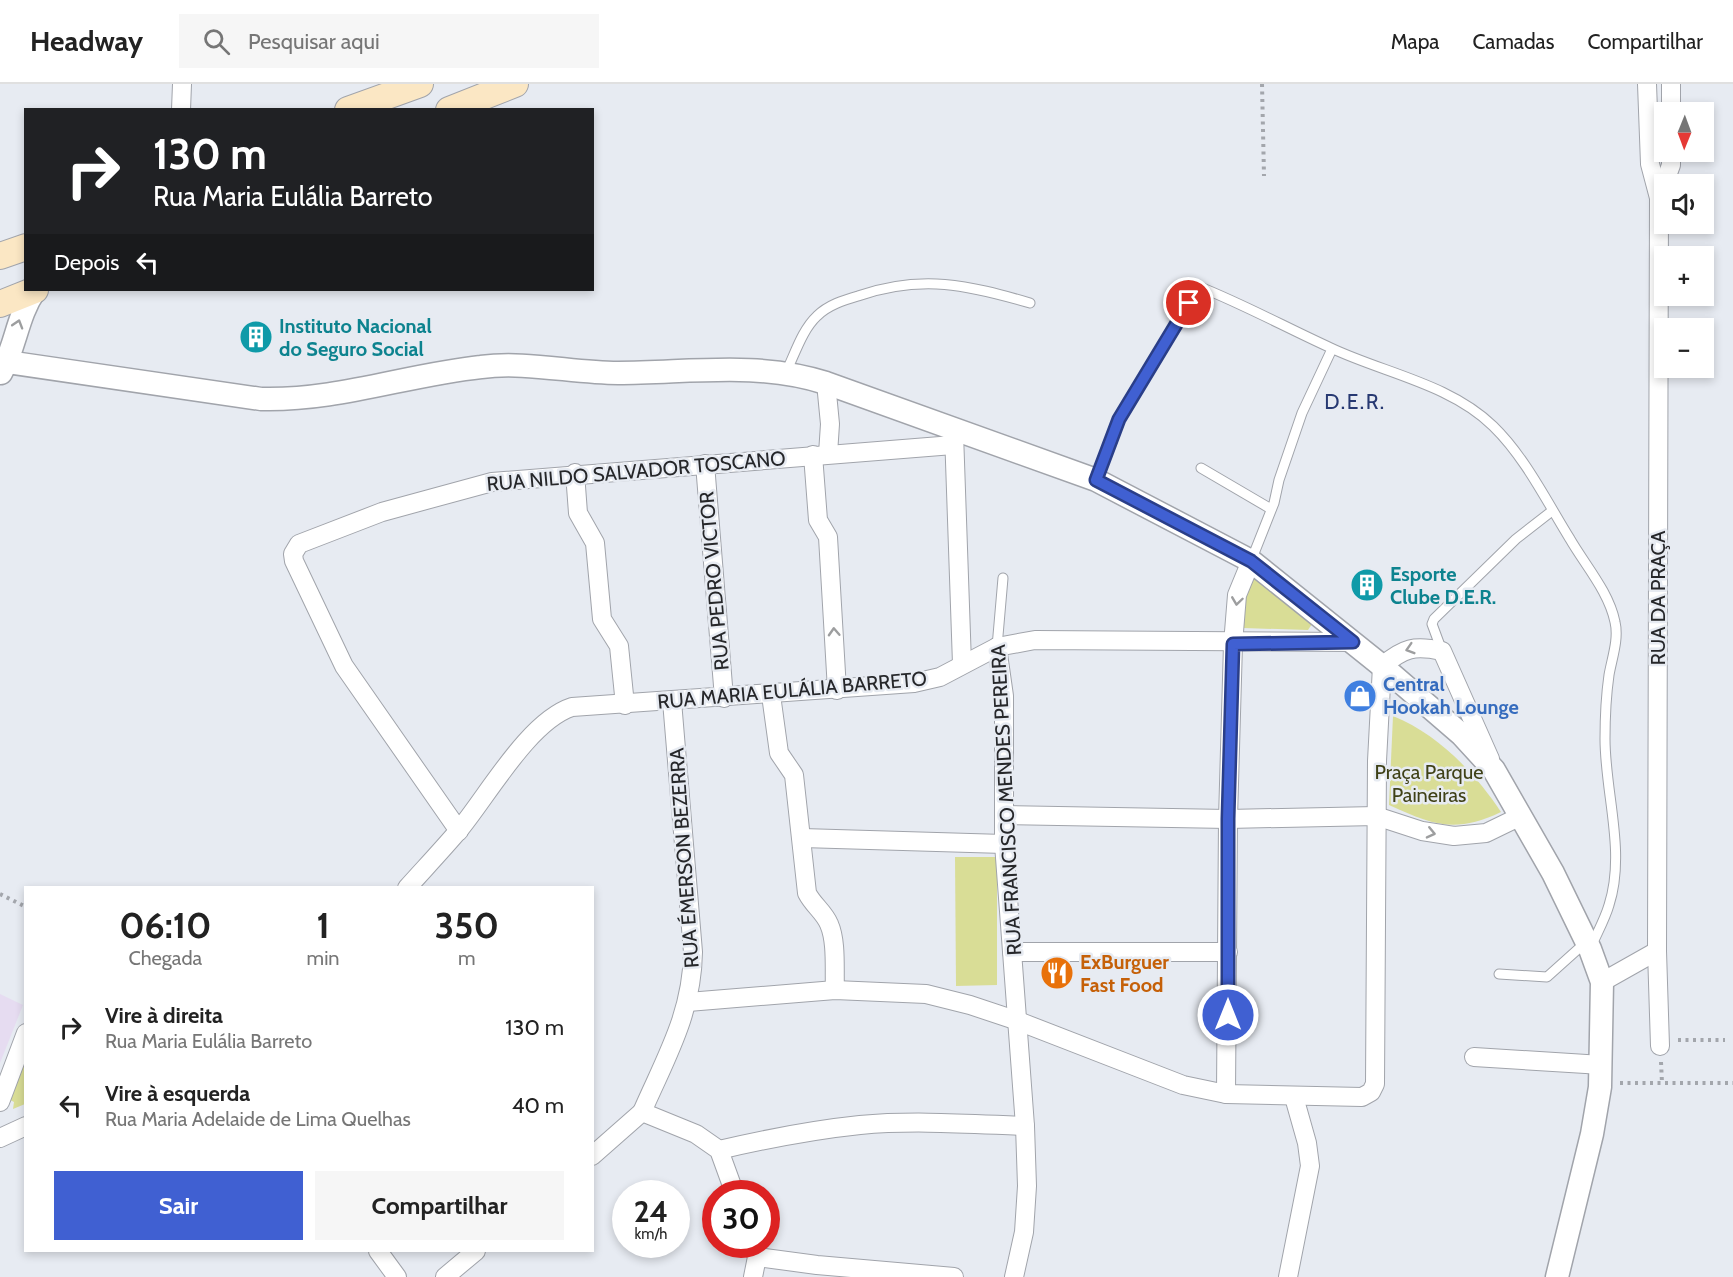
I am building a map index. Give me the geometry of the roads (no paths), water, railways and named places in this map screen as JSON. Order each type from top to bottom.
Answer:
[{"type":"main road","points":[[354,108],[420,84]]},
{"type":"main road","points":[[453,108],[515,84]]},
{"type":"main road","points":[[0,256],[24,248]]},
{"type":"main road","points":[[0,304],[32,291]]},
{"type":"street","points":[[181,108],[182,84]]},
{"type":"street","points":[[1647,84],[1650,164],[1654,179]]},
{"type":"street","points":[[1671,84],[1671,102]]},
{"type":"street","name":"RUA DA PRAÇA","points":[[1659,234],[1657,951],[1667,1043]]},
{"type":"street","points":[[34,291],[21,313],[2,365],[261,399],[289,400],[378,388],[484,366],[618,373],[753,370],[786,372],[826,383],[954,436],[1096,480],[1251,561],[1382,666],[1462,735],[1494,770]]},
{"type":"street","points":[[826,383],[830,424],[821,454],[818,520],[828,537],[837,690]]},
{"type":"street","points":[[954,436],[962,664]]},
{"type":"street","name":"RUA NILDO SALVADOR TOSCANO","points":[[459,831],[344,666],[294,561],[295,549],[299,544],[382,512],[452,491],[492,482],[821,454],[954,436]]},
{"type":"street","name":"RUA PEDRO VICTOR","points":[[705,464],[724,698]]},
{"type":"street","points":[[575,474],[578,513],[595,543],[602,619],[619,646],[625,705]]},
{"type":"street","points":[[1226,1094],[1228,819],[1233,644],[1237,595],[1251,561]]},
{"type":"street","name":"RUA MARIA EULÁLIA BARRETO","points":[[408,886],[459,831],[547,720],[558,712],[572,707],[771,695],[914,683],[940,677],[997,647],[1035,640],[1233,644],[1353,642]]},
{"type":"street","points":[[688,1002],[835,990],[926,994],[970,1005],[1018,1021],[1183,1085],[1226,1094],[1362,1097],[1371,1092],[1375,1084],[1376,816],[1382,666],[1398,653],[1420,646],[1442,651],[1494,770],[1553,873],[1588,946],[1602,982],[1602,1065],[1592,1134],[1557,1277]]},
{"type":"street","name":"RUA FRANCISCO MENDES PEREIRA","points":[[997,647],[1004,696],[1004,843],[1018,1021],[1027,1186],[1024,1232],[1014,1277]]},
{"type":"street","points":[[771,695],[779,753],[794,775],[807,893],[812,904],[828,922],[832,932],[835,990]]},
{"type":"street","name":"RUA ÉMERSON BEZERRA","points":[[642,1112],[673,1047],[688,1002],[693,952],[672,701]]},
{"type":"street","points":[[1004,815],[1228,819],[1376,816],[1430,833],[1454,836],[1486,833],[1521,816]]},
{"type":"street","points":[[802,838],[1004,843]]},
{"type":"street","points":[[1602,982],[1657,951]]},
{"type":"street","points":[[1012,952],[1228,952]]},
{"type":"street","points":[[0,1102],[24,1038]]},
{"type":"street","points":[[1474,1057],[1602,1065]]},
{"type":"street","points":[[1288,1277],[1310,1166],[1307,1143],[1294,1097]]},
{"type":"street","points":[[594,1153],[642,1112],[696,1134],[719,1150],[730,1180]]},
{"type":"street","points":[[719,1150],[789,1134],[862,1125],[964,1123],[1025,1126]]},
{"type":"street","points":[[0,1138],[24,1127]]},
{"type":"street","points":[[379,1252],[397,1277]]},
{"type":"street","points":[[445,1277],[475,1252]]},
{"type":"street","points":[[780,1257],[817,1266],[954,1277]]},
{"type":"street","points":[[753,1277],[754,1258]]},
{"type":"lane","points":[[786,372],[804,333],[817,316],[830,307],[869,292],[908,283],[942,282],[1030,303]]},
{"type":"lane","points":[[1096,480],[1119,419],[1159,349],[1200,287],[1245,305],[1332,349],[1400,374],[1459,402],[1493,426],[1521,461],[1611,606],[1616,625],[1606,698],[1605,738],[1606,773],[1614,821],[1614,869],[1610,904],[1588,946],[1547,977],[1499,974]]},
{"type":"lane","points":[[1251,561],[1271,509],[1302,413],[1332,349]]},
{"type":"lane","points":[[1201,468],[1271,509]]},
{"type":"lane","points":[[1442,651],[1432,624],[1434,619],[1516,539],[1552,511]]},
{"type":"lane","name":"RUA FRANCISCO MENDES PEREIRA","points":[[997,647],[1004,578]]},
{"type":"place","name":"Instituto Nacional do Seguro Social","points":[[256,337]]},
{"type":"place","name":"Esporte Clube D.E.R.","points":[[1367,585]]},
{"type":"place","name":"Central Hookah Lounge","points":[[1360,696]]},
{"type":"place","name":"ExBurguer Fast Food","points":[[1057,973]]},
{"type":"district","name":"D.E.R.","points":[[1355,402]]},
{"type":"park label","name":"Praça Parque Paineiras","points":[[1429,784]]}]
